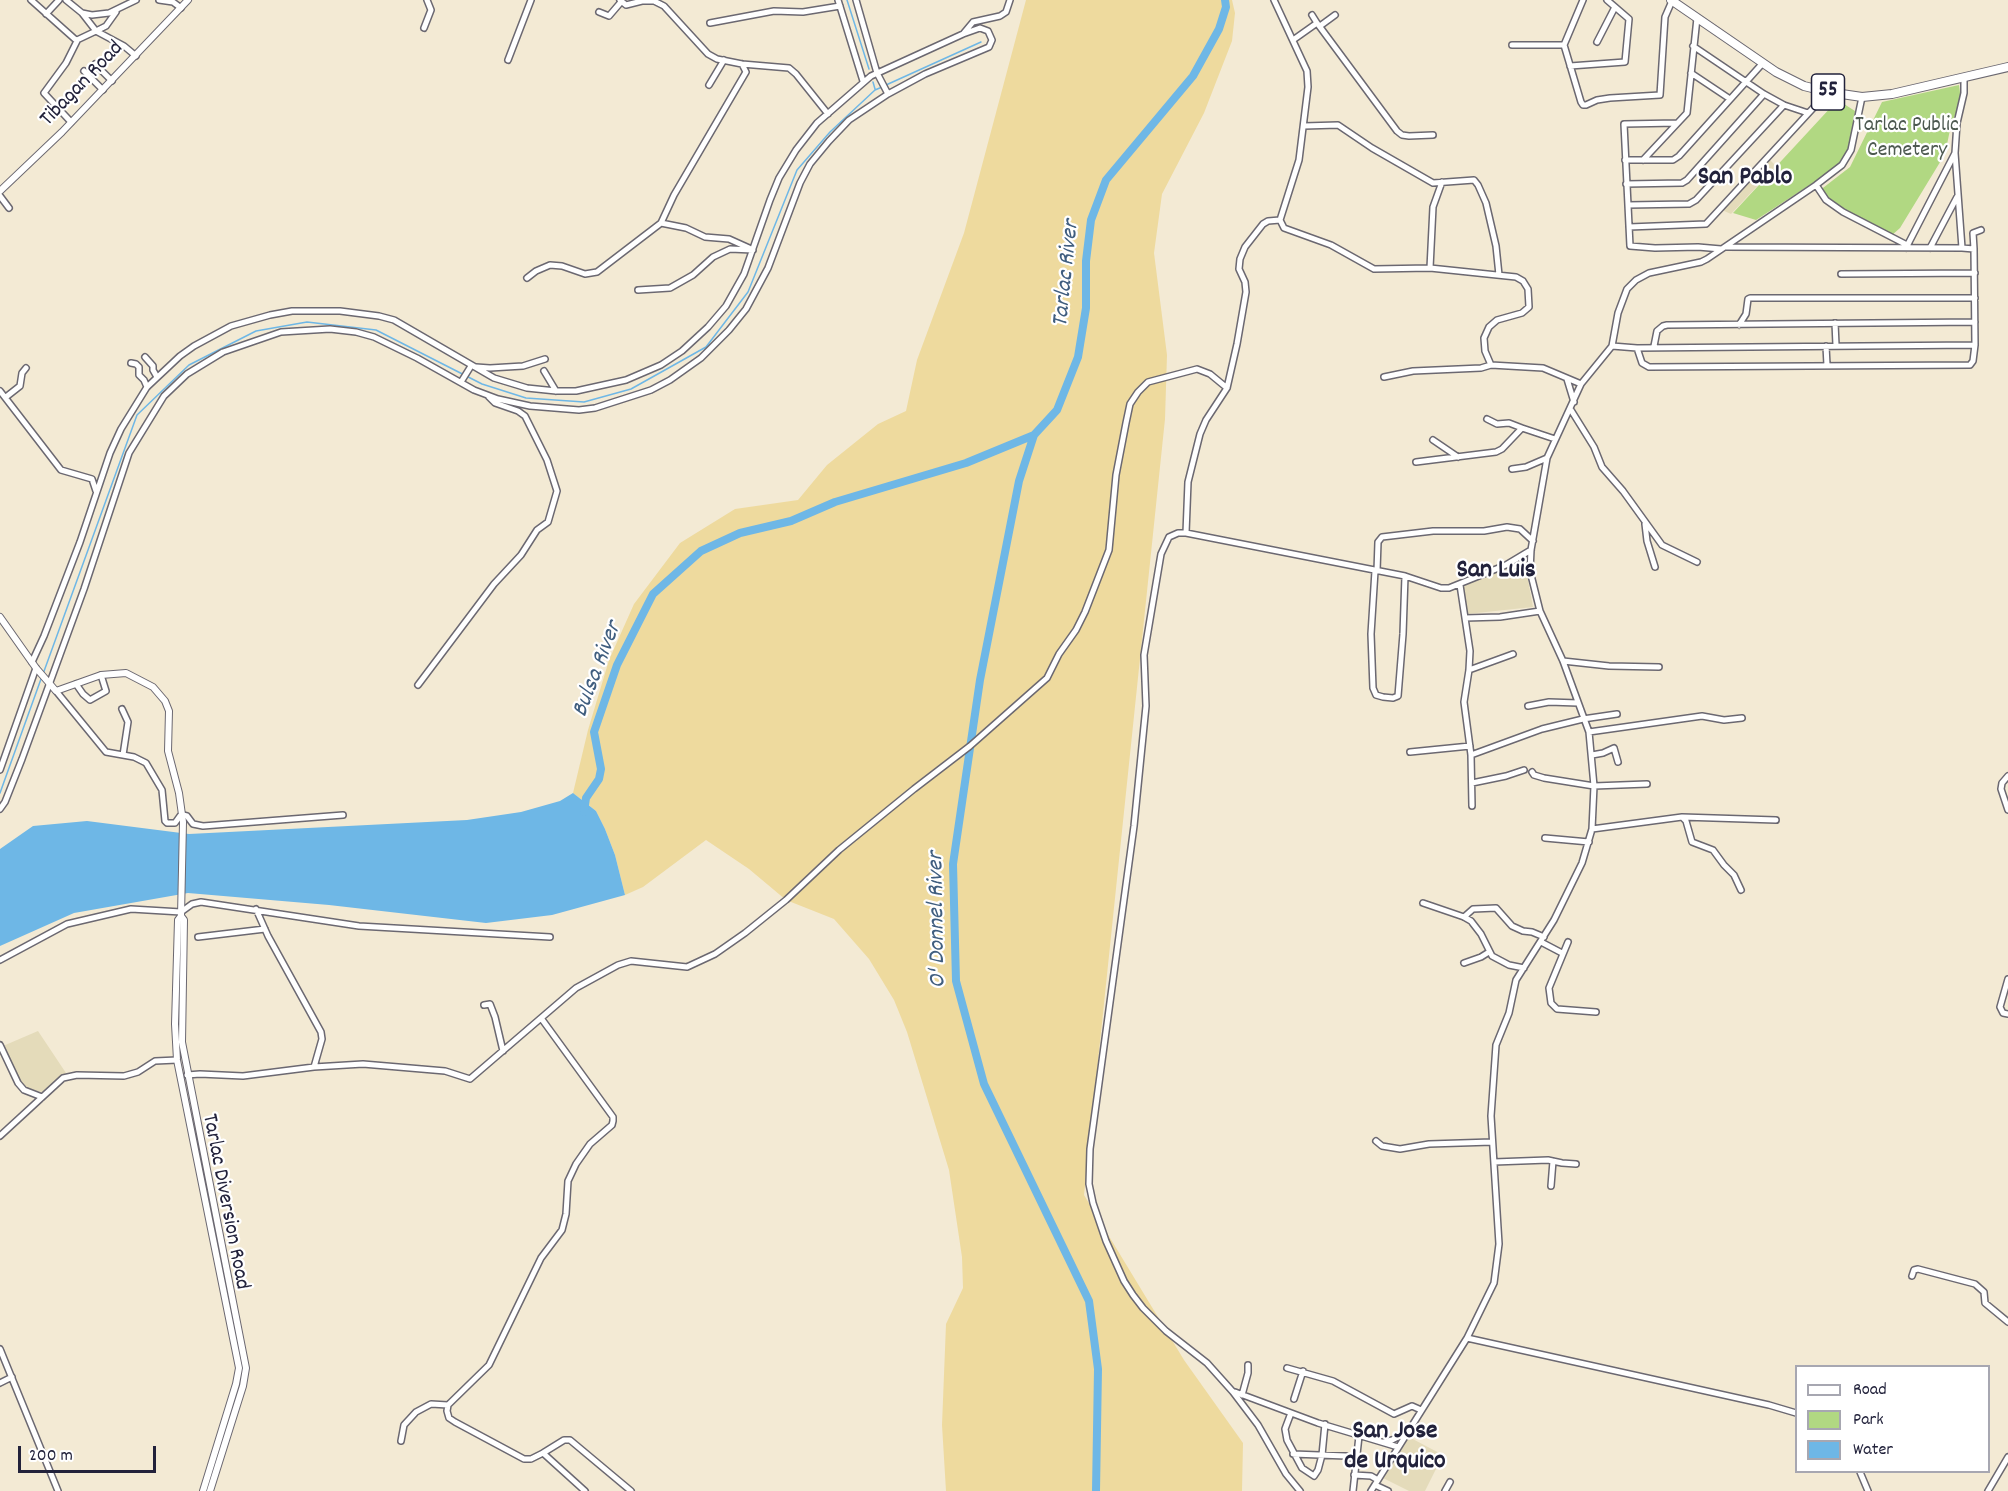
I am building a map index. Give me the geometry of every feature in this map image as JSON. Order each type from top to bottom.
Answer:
[{"type":"highway","name":"55","points":[[1671,0],[1762,64],[1804,86],[1828,92],[1862,96],[1892,94],[2008,67]]},
{"type":"main road","name":"Tibagan Road","points":[[0,194],[188,0]]},
{"type":"main road","points":[[0,617],[36,668],[56,691]]},
{"type":"main road","name":"Tarlac Diversion Road","points":[[56,691],[101,675],[120,673],[131,675],[153,687],[166,703],[170,719],[168,751],[183,818],[181,912],[184,920],[180,1059],[246,1368],[243,1386],[210,1491]]},
{"type":"main road","name":"Tarlac Diversion Road","points":[[184,1076],[239,1368],[203,1491]]},
{"type":"street","points":[[32,0],[77,40]]},
{"type":"street","points":[[46,14],[59,0]]},
{"type":"street","points":[[66,0],[82,13],[96,31],[124,46],[136,56]]},
{"type":"street","points":[[82,13],[100,15],[136,0]]},
{"type":"street","points":[[159,0],[172,1],[181,8]]},
{"type":"street","points":[[424,28],[431,10],[428,0]]},
{"type":"street","points":[[508,60],[531,0]]},
{"type":"street","points":[[856,0],[878,75],[887,92]]},
{"type":"street","points":[[963,34],[973,22],[1000,16],[1006,12],[1010,0]]},
{"type":"street","points":[[1274,0],[1307,71],[1308,87],[1299,160],[1280,220],[1284,228],[1290,232],[1318,239],[1374,269],[1430,268],[1516,277],[1523,281],[1528,289],[1528,307],[1522,313],[1497,320],[1489,327],[1484,338],[1485,351],[1491,364]]},
{"type":"street","points":[[1583,0],[1564,45],[1583,105],[1610,98],[1660,95],[1665,17],[1671,0]]},
{"type":"street","points":[[1570,66],[1625,62],[1629,19],[1607,0]]},
{"type":"street","points":[[599,12],[609,16],[620,1],[630,5],[642,1],[654,1],[664,6],[708,54],[742,64],[777,66],[792,70],[828,114]]},
{"type":"street","points":[[710,23],[774,11],[803,12],[839,3],[863,81]]},
{"type":"street","points":[[1598,42],[1615,7]]},
{"type":"street","points":[[72,122],[44,93],[66,63],[77,40],[106,26],[118,9]]},
{"type":"street","points":[[1312,15],[1397,131],[1409,136],[1433,135]]},
{"type":"street","points":[[1293,40],[1335,15]]},
{"type":"street","points":[[1643,160],[1677,123],[1685,118],[1689,108],[1697,18]]},
{"type":"street","points":[[0,770],[36,668],[44,636],[110,453],[121,429],[147,387],[195,346],[231,326],[270,315],[303,311],[351,312],[394,320],[471,368],[527,388],[556,391],[584,390],[616,384],[661,365],[682,351],[708,327],[726,306],[744,274],[770,200],[783,171],[804,139],[828,114],[863,81],[963,34],[985,28],[992,40],[991,45],[887,92],[849,120],[829,141],[810,164],[797,189],[768,268],[756,293],[729,330],[693,364],[651,390],[595,408],[558,410],[530,406],[488,395],[374,337],[330,329],[281,332],[224,351],[187,374],[164,396],[129,453],[84,589],[47,682],[18,769],[0,809]]},
{"type":"street","points":[[1512,45],[1564,45]]},
{"type":"street","points":[[1693,46],[1764,94],[1784,105],[1808,113]]},
{"type":"street","points":[[709,85],[724,60]]},
{"type":"street","points":[[95,64],[112,81]]},
{"type":"street","points":[[527,278],[550,265],[585,274],[597,272],[661,224],[672,199],[745,74],[746,70],[742,64]]},
{"type":"street","points":[[1625,160],[1673,160],[1679,156],[1762,64]]},
{"type":"street","points":[[84,71],[103,90]]},
{"type":"street","points":[[1691,73],[1730,99]]},
{"type":"street","points":[[1962,248],[1955,153],[1957,123],[1964,93],[1964,77]]},
{"type":"street","points":[[1629,226],[1706,224],[1828,92]]},
{"type":"street","points":[[1626,184],[1682,183],[1688,180],[1764,94]]},
{"type":"street","points":[[1371,1491],[1467,1338],[1494,1283],[1499,1244],[1492,1142],[1492,1078],[1496,1046],[1509,1014],[1516,980],[1543,939],[1565,899],[1589,842],[1592,829],[1594,786],[1589,732],[1563,661],[1540,611],[1530,571],[1547,458],[1581,384],[1612,346],[1618,313],[1627,289],[1636,280],[1649,273],[1701,262],[1842,165],[1849,156],[1862,96]]},
{"type":"street","points":[[1628,205],[1689,204],[1696,200],[1784,105]]},
{"type":"street","points":[[1677,123],[1624,124],[1630,246],[1632,247],[1974,249]]},
{"type":"street","points":[[1304,126],[1338,125],[1432,183],[1474,180],[1486,203],[1499,275]]},
{"type":"street","points":[[1907,247],[1955,153]]},
{"type":"street","points":[[1430,268],[1433,207],[1442,182]]},
{"type":"street","points":[[1816,185],[1826,200],[1843,212],[1907,247]]},
{"type":"street","points":[[0,194],[9,208]]},
{"type":"street","points":[[1930,248],[1957,196]]},
{"type":"street","points":[[1186,533],[1188,482],[1200,434],[1206,420],[1227,388],[1246,292],[1245,282],[1239,269],[1240,259],[1245,247],[1263,224],[1268,220],[1280,220]]},
{"type":"street","points":[[661,224],[686,228],[705,237],[729,238],[753,250]]},
{"type":"street","points":[[1637,348],[1642,363],[1649,367],[1970,365],[1973,361],[1975,345],[1973,233],[1980,230]]},
{"type":"street","points":[[638,290],[670,288],[693,275],[713,257],[730,249],[753,250]]},
{"type":"street","points":[[1841,273],[1975,273]]},
{"type":"street","points":[[1739,324],[1746,314],[1750,298],[1975,298]]},
{"type":"street","points":[[1654,346],[1657,331],[1663,326],[1975,322]]},
{"type":"street","points":[[1835,323],[1836,345]]},
{"type":"street","points":[[1612,346],[1637,348],[1654,346],[1975,345]]},
{"type":"street","points":[[1826,346],[1827,365]]},
{"type":"street","points":[[145,357],[152,364],[157,377]]},
{"type":"street","points":[[471,368],[524,366],[545,360]]},
{"type":"street","points":[[131,363],[139,367],[139,375],[147,387]]},
{"type":"street","points":[[1384,377],[1413,371],[1480,368],[1491,364],[1543,368],[1581,384]]},
{"type":"street","points":[[462,381],[471,368]]},
{"type":"street","points":[[6,397],[20,386],[22,373],[26,369]]},
{"type":"street","points":[[184,1076],[200,1074],[243,1076],[314,1066],[373,1064],[445,1071],[470,1079],[576,988],[618,964],[631,961],[690,967],[723,949],[786,900],[839,850],[905,795],[970,746],[1047,678],[1085,612],[1109,550],[1116,475],[1126,423],[1134,398],[1148,382],[1197,369],[1210,374],[1227,388]]},
{"type":"street","points":[[544,371],[556,391]]},
{"type":"street","points":[[1567,379],[1574,402]]},
{"type":"street","points":[[0,391],[61,470],[92,479],[97,493]]},
{"type":"street","points":[[418,685],[494,584],[521,555],[537,530],[548,522],[557,491],[547,460],[525,416],[495,403],[488,395]]},
{"type":"street","points":[[1571,410],[1594,447],[1602,467],[1662,545],[1696,562]]},
{"type":"street","points":[[1487,419],[1497,424],[1509,423],[1555,439]]},
{"type":"street","points":[[1416,462],[1496,452],[1502,449],[1522,428]]},
{"type":"street","points":[[1433,440],[1458,457]]},
{"type":"street","points":[[1512,469],[1547,458]]},
{"type":"street","points":[[1645,522],[1647,541],[1655,567]]},
{"type":"street","points":[[1405,576],[1398,696],[1383,697],[1376,694],[1373,688],[1371,634],[1378,542],[1382,537],[1433,531],[1484,531],[1507,527],[1520,529],[1533,541]]},
{"type":"street","points":[[1300,1491],[1286,1474],[1258,1425],[1233,1392],[1202,1359],[1166,1331],[1133,1295],[1106,1241],[1093,1203],[1088,1172],[1134,826],[1146,706],[1144,650],[1163,545],[1173,534],[1186,533],[1405,576],[1440,588],[1460,585],[1506,565],[1532,550]]},
{"type":"street","points":[[1460,585],[1469,639],[1470,670],[1464,702],[1472,755],[1472,806]]},
{"type":"street","points":[[1465,618],[1500,617],[1540,611]]},
{"type":"street","points":[[1470,670],[1513,654]]},
{"type":"street","points":[[1563,661],[1609,666],[1659,667]]},
{"type":"street","points":[[76,684],[84,696],[90,700],[107,690],[101,675]]},
{"type":"street","points":[[56,691],[106,752],[134,756],[146,763],[162,790],[165,822],[175,823],[180,816],[183,818],[187,816],[193,824],[203,826],[343,815]]},
{"type":"street","points":[[1528,706],[1549,702],[1578,703]]},
{"type":"street","points":[[122,709],[128,722],[123,755]]},
{"type":"street","points":[[1472,755],[1542,729],[1617,714]]},
{"type":"street","points":[[1589,732],[1705,716],[1724,720],[1742,718]]},
{"type":"street","points":[[1410,752],[1470,746]]},
{"type":"street","points":[[1592,755],[1614,748],[1618,762]]},
{"type":"street","points":[[1472,783],[1524,770]]},
{"type":"street","points":[[1532,772],[1544,778],[1594,786],[1647,784]]},
{"type":"street","points":[[2008,776],[2002,783],[2001,789],[2008,810]]},
{"type":"street","points":[[1592,829],[1682,817],[1776,820]]},
{"type":"street","points":[[1682,817],[1686,822],[1692,842],[1713,850],[1734,875],[1741,890]]},
{"type":"street","points":[[1545,838],[1589,842]]},
{"type":"street","points":[[0,960],[46,934],[78,921],[131,909],[181,912],[192,904],[201,902],[382,928],[550,937]]},
{"type":"street","points":[[1423,903],[1464,916],[1471,921],[1481,934],[1489,952],[1499,961],[1524,968]]},
{"type":"street","points":[[1464,916],[1473,909],[1496,908],[1512,926],[1536,933],[1562,953]]},
{"type":"street","points":[[256,909],[321,1032],[322,1040],[314,1066]]},
{"type":"street","points":[[198,937],[265,929]]},
{"type":"street","points":[[1568,942],[1549,988],[1551,1003],[1557,1009],[1596,1012]]},
{"type":"street","points":[[1464,963],[1489,952]]},
{"type":"street","points":[[2008,979],[2000,1007],[2003,1013],[2008,1014]]},
{"type":"street","points":[[484,1005],[490,1004],[503,1051]]},
{"type":"street","points":[[541,1018],[613,1117],[612,1123],[590,1144],[576,1164],[568,1181],[566,1214],[562,1230],[541,1258],[489,1365],[448,1405],[447,1411],[449,1418],[454,1422],[524,1459],[531,1459],[564,1440],[570,1440],[631,1491]]},
{"type":"street","points":[[0,1045],[18,1083],[24,1090],[42,1096]]},
{"type":"street","points":[[0,1136],[56,1083],[70,1075],[124,1076],[138,1072],[155,1061],[180,1059]]},
{"type":"street","points":[[1376,1141],[1382,1146],[1400,1149],[1429,1144],[1492,1142]]},
{"type":"street","points":[[1494,1162],[1548,1160],[1576,1164]]},
{"type":"street","points":[[1551,1186],[1553,1161]]},
{"type":"street","points":[[1912,1276],[1914,1270],[1918,1269],[1975,1284],[1984,1292],[1985,1303],[2008,1322]]},
{"type":"street","points":[[1467,1338],[1795,1412]]},
{"type":"street","points":[[0,1349],[58,1491]]},
{"type":"street","points":[[1242,1395],[1248,1365]]},
{"type":"street","points":[[1287,1368],[1333,1381],[1394,1414],[1412,1406],[1421,1410]]},
{"type":"street","points":[[1294,1399],[1303,1371]]},
{"type":"street","points":[[0,1383],[12,1377]]},
{"type":"street","points":[[1233,1392],[1290,1413],[1398,1447]]},
{"type":"street","points":[[401,1441],[405,1425],[416,1412],[431,1404],[448,1405]]},
{"type":"street","points":[[1290,1413],[1285,1434],[1302,1468],[1314,1476],[1322,1455],[1325,1424]]},
{"type":"street","points":[[1381,1442],[1392,1440],[1407,1432]]},
{"type":"street","points":[[1353,1491],[1359,1436]]},
{"type":"street","points":[[543,1453],[585,1491]]},
{"type":"street","points":[[1293,1454],[1346,1456],[1356,1460]]},
{"type":"street","points":[[1989,1491],[2008,1457]]},
{"type":"street","points":[[1860,1473],[1868,1491]]},
{"type":"street","points":[[1354,1475],[1371,1476],[1376,1483],[1388,1491]]},
{"type":"street","points":[[1445,1491],[1450,1482]]},
{"type":"shaded area","points":[[1768,158],[1776,166],[1731,214],[1722,210]]},
{"type":"shaded area","points":[[1524,559],[1533,607],[1467,614],[1461,585]]},
{"type":"shaded area","points":[[38,1031],[66,1073],[42,1092],[26,1089],[3,1046]]},
{"type":"shaded area","points":[[1407,1436],[1443,1455],[1425,1491],[1409,1491],[1381,1477]]},
{"type":"green space","name":"Tarlac Public Cemetery","points":[[1959,85],[1961,100],[1951,125],[1945,154],[1900,228],[1891,236],[1825,199],[1819,191],[1850,167],[1882,102]]},
{"type":"green space","points":[[1844,104],[1855,111],[1849,152],[1831,171],[1756,220],[1733,213],[1833,105]]},
{"type":"sand","points":[[1026,0],[1232,0],[1235,13],[1232,41],[1204,113],[1162,194],[1154,253],[1167,355],[1165,419],[1084,1195],[1184,1360],[1243,1443],[1242,1491],[946,1491],[942,1425],[946,1324],[963,1288],[962,1257],[949,1170],[907,1032],[894,1000],[869,959],[834,919],[786,900],[749,869],[706,840],[643,887],[625,895],[615,855],[596,811],[573,793],[588,730],[609,660],[634,604],[680,543],[735,509],[798,500],[827,465],[878,424],[906,411],[917,360],[964,233]]},
{"type":"water","points":[[573,793],[596,811],[615,855],[625,895],[552,915],[486,923],[329,905],[188,893],[74,913],[0,946],[0,849],[33,826],[87,821],[189,834],[467,820],[521,812],[560,801]]},
{"type":"waterway","points":[[847,0],[869,69]]},
{"type":"waterway","name":"O' Donnel River","points":[[1096,1491],[1098,1369],[1089,1301],[984,1084],[956,981],[953,864],[980,680],[1019,481],[1034,435],[1057,410],[1078,357],[1086,308],[1086,261],[1091,220],[1106,180],[1193,76],[1219,29],[1226,7],[1225,0]]},
{"type":"waterway","points":[[886,85],[981,42]]},
{"type":"waterway","points":[[873,82],[875,89]]},
{"type":"waterway","points":[[43,674],[137,415],[189,365],[256,331],[307,322],[376,330],[482,384],[526,398],[584,402],[631,389],[706,347],[748,292],[797,170],[830,132],[875,90],[882,87]]},
{"type":"waterway","name":"Bulsa River","points":[[584,812],[586,798],[599,779],[601,769],[594,732],[617,665],[653,594],[701,551],[740,533],[791,521],[835,502],[966,463],[1034,435]]},
{"type":"waterway","points":[[0,793],[41,679]]},
{"type":"district","name":"San Pablo","points":[[1745,179]]},
{"type":"district","name":"San Luis","points":[[1496,572]]},
{"type":"district","name":"San Jose de Urquico","points":[[1395,1448]]},
{"type":"water label","name":"Tarlac River","points":[[1068,274]]}]
